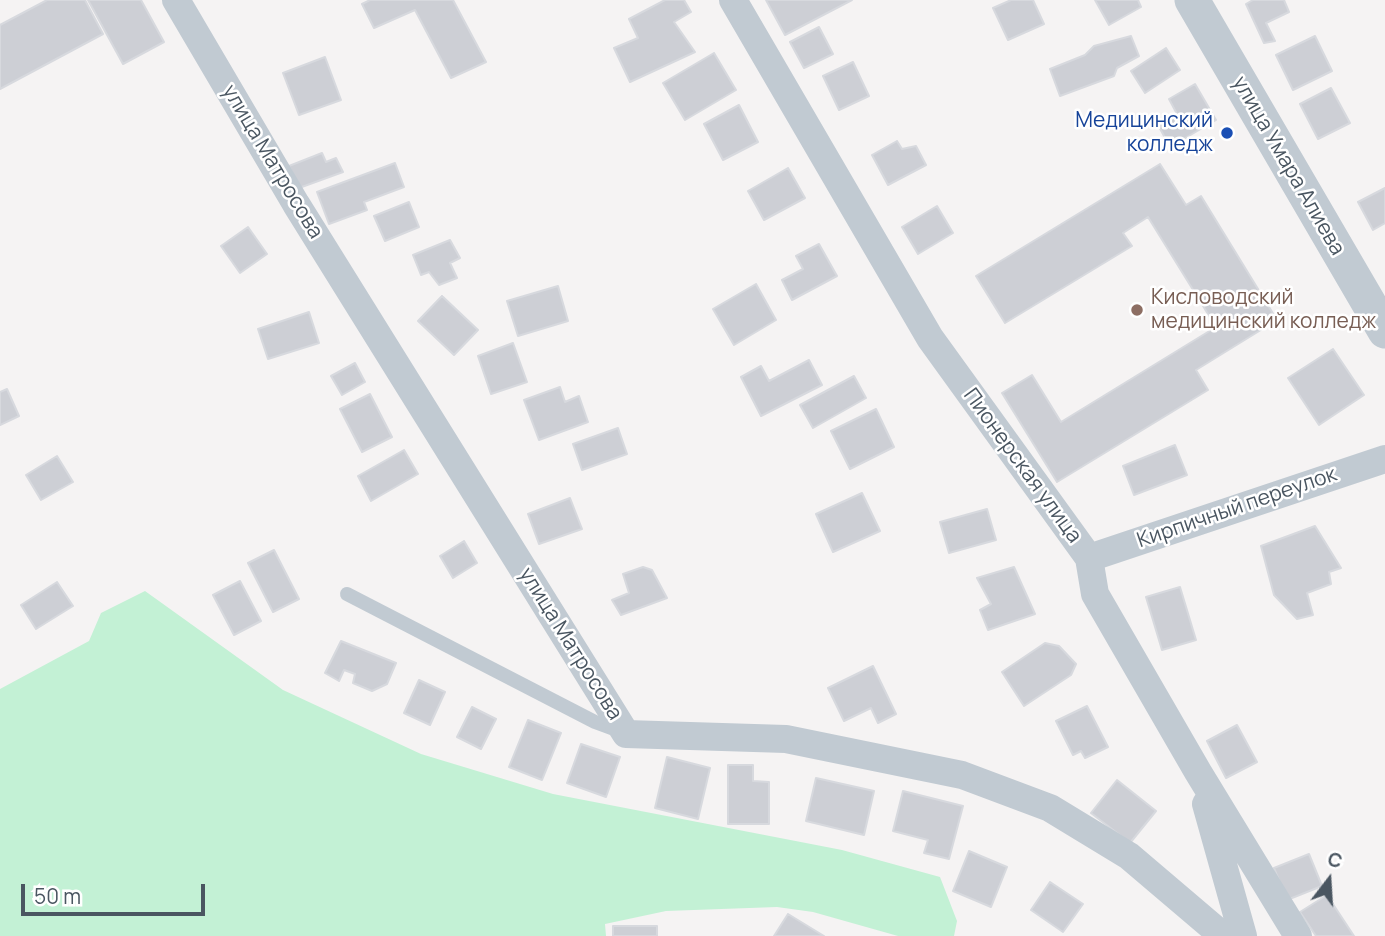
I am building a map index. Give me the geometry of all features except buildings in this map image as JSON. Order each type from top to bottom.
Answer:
[{"type":"street","name":"улица Матросова","points":[[176,0],[296,204],[626,734],[786,739],[962,775],[1050,808],[1129,856],[1223,936]]},
{"type":"street","name":"Пионерская улица","points":[[733,0],[930,338],[1089,558],[1095,594],[1198,772],[1298,936]]},
{"type":"street","name":"улица Умара Алиева","points":[[1192,0],[1385,331]]},
{"type":"street","name":"Кирпичный переулок","points":[[1089,558],[1385,459]]},
{"type":"street","points":[[1198,772],[1242,936]]},
{"type":"lane","points":[[347,594],[595,722],[626,734]]},
{"type":"green space","points":[[145,591],[283,690],[421,754],[553,794],[842,850],[940,877],[957,921],[954,936],[898,936],[813,912],[777,907],[666,911],[605,924],[606,936],[0,936],[0,689],[89,641],[101,613]]},
{"type":"place","name":"Медицинский колледж","points":[[1227,133]]},
{"type":"place","name":"Кисловодский медицинский колледж","points":[[1137,310]]}]
